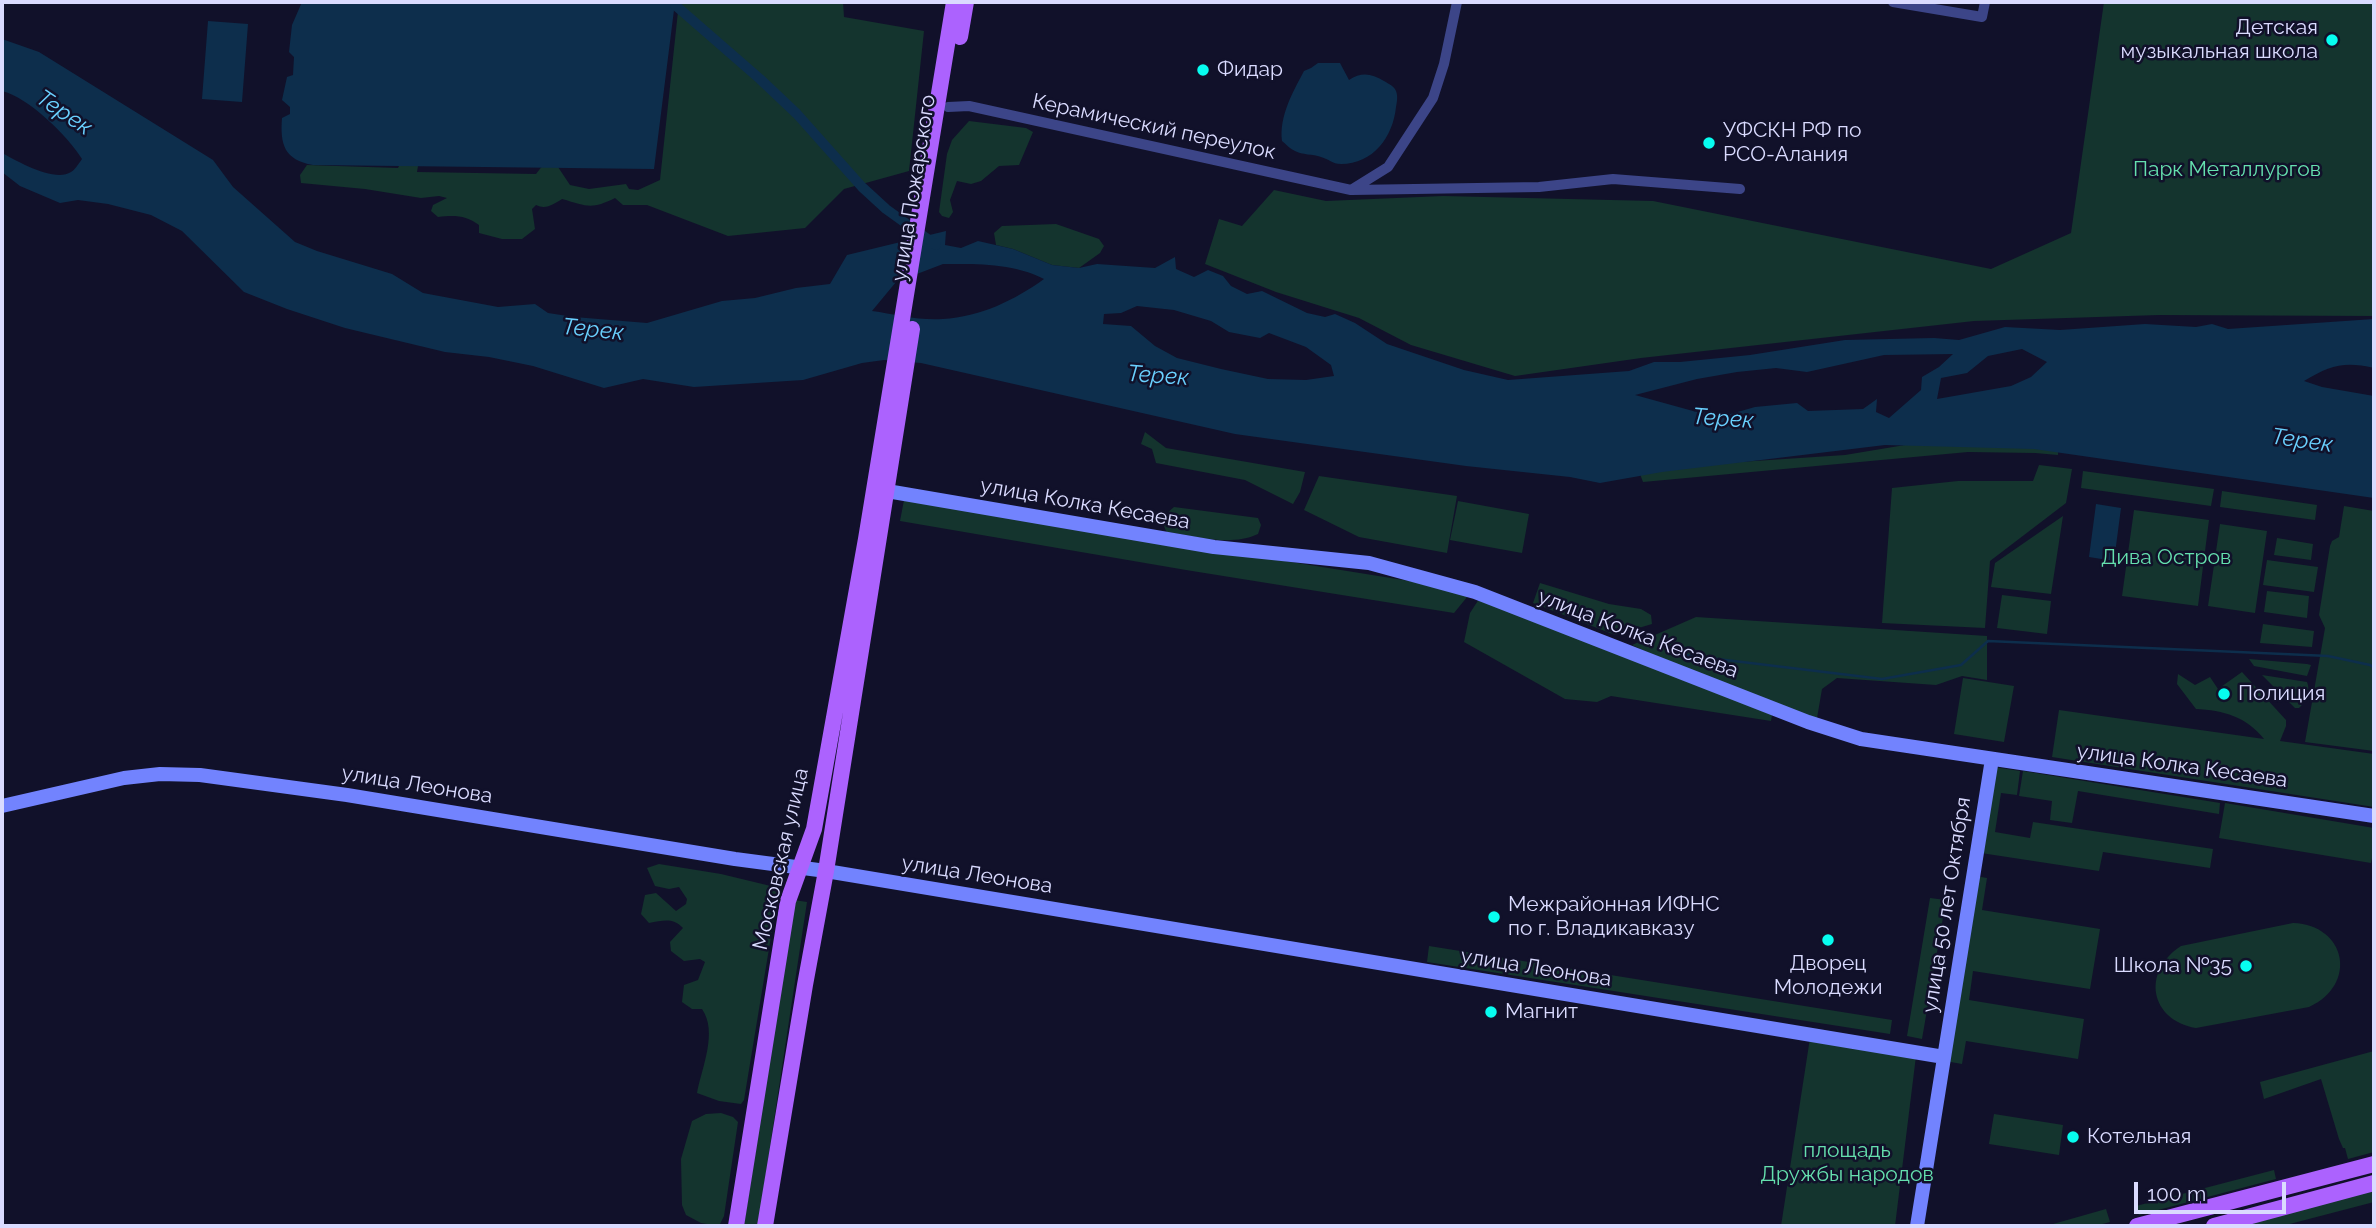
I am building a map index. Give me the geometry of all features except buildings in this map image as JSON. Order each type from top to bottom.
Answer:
[{"type":"main road","name":"улица Пожарского","points":[[898,380],[931,180],[954,2]]},
{"type":"main road","name":"улица Пожарского","points":[[931,180],[948,107],[965,2]]},
{"type":"main road","name":"Московская улица","points":[[765,1226],[887,491],[898,380]]},
{"type":"main road","name":"Московская улица","points":[[736,1226],[786,912],[816,817],[898,380]]},
{"type":"main road","points":[[2137,1226],[2374,1164]]},
{"type":"main road","points":[[2214,1226],[2374,1183]]},
{"type":"street","points":[[1351,190],[1388,167],[1433,98],[1444,64],[1457,2]]},
{"type":"street","points":[[1893,2],[1982,18],[1985,2]]},
{"type":"street","name":"Керамический переулок","points":[[948,107],[969,106],[1351,190],[1539,187],[1613,179],[1741,188]]},
{"type":"street","name":"улица Колка Кесаева","points":[[887,491],[1214,547],[1369,563],[1475,593],[1861,739],[2374,816]]},
{"type":"street","name":"улица 50 лет Октября","points":[[1917,1226],[1992,759]]},
{"type":"street","name":"улица Леонова","points":[[2,806],[124,778],[160,774],[200,775],[347,794],[799,869],[826,871],[1944,1057]]},
{"type":"green space","points":[[679,2],[843,2],[844,17],[924,31],[909,171],[844,189],[805,228],[728,236],[647,205],[623,205],[615,198],[594,205],[562,199],[547,207],[536,205],[532,209],[535,229],[522,239],[502,239],[479,233],[479,225],[469,219],[438,217],[431,211],[433,205],[447,198],[421,198],[301,183],[300,175],[307,165],[398,168],[401,162],[418,166],[417,172],[536,174],[543,165],[558,167],[570,185],[589,189],[626,184],[629,189],[638,190],[660,180]]},
{"type":"green space","name":"Парк Металлургов","points":[[2104,2],[2374,2],[2374,316],[2159,315],[1974,321],[1641,358],[1515,376],[1411,345],[1359,318],[1276,292],[1205,264],[1219,219],[1242,226],[1274,190],[1326,201],[1443,196],[1653,201],[1991,269],[2071,233]]},
{"type":"green space","points":[[969,121],[1026,128],[1033,132],[1019,165],[999,166],[981,181],[971,184],[957,181],[950,200],[953,212],[949,218],[939,212],[947,154],[952,140]]},
{"type":"green space","points":[[1056,224],[1099,239],[1104,246],[1100,253],[1079,268],[1052,265],[996,245],[994,233],[1002,226]]},
{"type":"green space","points":[[1145,432],[1166,448],[1305,472],[1300,492],[1293,504],[1245,480],[1156,463],[1152,449],[1141,444]]},
{"type":"green space","points":[[1917,443],[2058,444],[2058,455],[1968,452],[1643,482],[1640,474],[1649,468],[1845,455]]},
{"type":"green space","points":[[2039,465],[2072,469],[2066,503],[1990,561],[1985,628],[1882,623],[1892,488],[1958,481],[2033,481]]},
{"type":"green space","points":[[2083,471],[2214,489],[2211,506],[2081,488]]},
{"type":"green space","points":[[1319,476],[1457,496],[1447,553],[1359,537],[1304,510]]},
{"type":"green space","points":[[2222,491],[2317,505],[2315,520],[2220,507]]},
{"type":"green space","points":[[904,500],[1472,591],[1454,613],[900,521]]},
{"type":"green space","points":[[1458,501],[1529,514],[1522,553],[1450,540]]},
{"type":"green space","points":[[2344,506],[2374,511],[2374,751],[2305,742],[2325,628],[2319,615],[2330,546],[2332,541],[2339,537]]},
{"type":"green space","points":[[1174,507],[1258,518],[1261,525],[1258,534],[1236,540],[1167,532],[1165,518]]},
{"type":"green space","name":"Дива Остров","points":[[2134,510],[2209,520],[2198,606],[2122,596]]},
{"type":"green space","points":[[2063,516],[2051,594],[1991,587],[1995,563]]},
{"type":"green space","points":[[2220,524],[2267,531],[2255,613],[2208,606]]},
{"type":"green space","points":[[2277,538],[2313,544],[2311,560],[2274,555]]},
{"type":"green space","points":[[2267,560],[2318,567],[2314,592],[2263,585]]},
{"type":"green space","points":[[1540,583],[1609,604],[1641,609],[1651,615],[1652,624],[1615,635],[1533,603]]},
{"type":"green space","points":[[2267,591],[2309,596],[2307,618],[2264,612]]},
{"type":"green space","points":[[2002,595],[2051,601],[2047,634],[1997,628]]},
{"type":"green space","points":[[1481,596],[1772,715],[1771,721],[1611,696],[1597,702],[1565,699],[1464,642],[1470,613]]},
{"type":"green space","points":[[1696,617],[1987,636],[1987,680],[1962,676],[1936,685],[1837,678],[1822,689],[1816,724],[1632,645]]},
{"type":"green space","points":[[2263,624],[2314,631],[2312,647],[2260,643]]},
{"type":"green space","points":[[2249,659],[2311,665],[2307,676],[2254,666]]},
{"type":"green space","points":[[2242,672],[2286,720],[2280,741],[2374,754],[2374,807],[2052,757],[2059,710],[2264,739],[2250,725],[2234,716],[2196,709],[2177,684],[2178,674],[2195,685],[2210,677],[2218,689]]},
{"type":"green space","points":[[2262,675],[2307,682],[2308,693],[2304,703],[2295,708]]},
{"type":"green space","points":[[1963,678],[2014,686],[2004,742],[1954,734]]},
{"type":"green space","points":[[1994,767],[2020,771],[2017,795],[2001,793],[1995,832],[2030,838],[2033,822],[2213,849],[2210,868],[2103,852],[2099,871],[1981,853]]},
{"type":"green space","points":[[2023,771],[2220,803],[2219,814],[2078,791],[2072,823],[2050,820],[2052,801],[2019,796]]},
{"type":"green space","points":[[2225,803],[2374,828],[2371,863],[2219,838]]},
{"type":"green space","points":[[659,864],[721,874],[779,888],[744,1100],[741,1104],[719,1101],[697,1093],[709,1028],[702,1009],[692,1009],[682,1002],[684,985],[698,980],[705,962],[700,959],[684,961],[671,951],[670,942],[683,928],[675,922],[649,923],[641,914],[645,895],[656,893],[676,911],[686,904],[687,899],[679,887],[669,889],[655,886],[647,868]]},
{"type":"green space","points":[[1975,876],[1987,878],[1982,910],[2100,929],[2090,989],[1973,971],[1969,1000],[2084,1019],[2078,1059],[1966,1041],[1962,1064],[1945,1061]]},
{"type":"green space","points":[[1930,898],[1946,900],[1922,1039],[1907,1036]]},
{"type":"green space","points":[[794,900],[807,902],[758,1226],[744,1226]]},
{"type":"green space","points":[[2293,923],[2311,926],[2325,934],[2335,945],[2340,958],[2340,971],[2335,985],[2325,997],[2309,1007],[2196,1028],[2181,1023],[2160,1005],[2156,994],[2156,981],[2160,969],[2168,957],[2181,946]]},
{"type":"green space","points":[[1429,946],[1892,1020],[1890,1034],[1427,962]]},
{"type":"green space","name":"площадь Дружбы народов","points":[[1810,1038],[1916,1056],[1895,1226],[1781,1226]]},
{"type":"green space","points":[[2374,1051],[2374,1152],[2348,1159],[2339,1139],[2321,1079],[2264,1099],[2260,1082]]},
{"type":"green space","points":[[721,1113],[738,1122],[724,1216],[719,1226],[701,1223],[686,1215],[682,1205],[681,1159],[692,1121],[706,1114]]},
{"type":"green space","points":[[1994,1114],[2063,1125],[2059,1155],[1989,1144]]},
{"type":"green space","points":[[2274,1170],[2276,1179],[2139,1215],[2136,1206]]},
{"type":"green space","points":[[2374,1187],[2374,1202],[2282,1226],[2227,1226]]},
{"type":"green space","points":[[2106,1209],[2110,1222],[2095,1226],[2046,1226]]},
{"type":"water","points":[[302,2],[675,2],[654,169],[303,163],[290,155],[282,136],[282,118],[290,114],[290,107],[282,100],[287,77],[293,75],[294,57],[289,52],[292,25]]},
{"type":"water","points":[[208,21],[248,24],[242,102],[202,99]]},
{"type":"water","name":"Терек","points":[[2,39],[39,52],[213,160],[233,187],[295,242],[392,274],[423,293],[498,307],[535,304],[548,313],[574,317],[647,323],[722,301],[755,298],[796,288],[830,284],[847,255],[946,231],[945,245],[961,248],[978,241],[1013,249],[1052,265],[1079,268],[1097,264],[1155,268],[1175,257],[1176,269],[1194,277],[1208,270],[1223,276],[1231,286],[1247,294],[1262,291],[1307,313],[1325,317],[1335,314],[1355,323],[1387,344],[1464,370],[1508,380],[1629,371],[1654,362],[1750,355],[1845,340],[1959,340],[2005,327],[2060,330],[2145,324],[2196,327],[2212,324],[2228,329],[2374,319],[2374,368],[2338,366],[2304,381],[2374,396],[2374,498],[2034,449],[1885,445],[1662,472],[1600,483],[1235,434],[921,363],[884,360],[862,363],[803,380],[694,387],[643,379],[604,388],[533,366],[445,352],[345,328],[287,309],[244,292],[182,231],[151,215],[108,204],[78,200],[60,203],[20,186],[2,172],[2,153],[36,170],[56,175],[71,172],[82,159],[35,109],[2,91]],"holes":[[[943,264],[1007,267],[1044,279],[1021,294],[984,311],[957,318],[934,319],[872,311],[896,282]],[[1137,306],[1174,310],[1211,321],[1229,332],[1260,338],[1269,333],[1306,347],[1331,365],[1334,376],[1306,380],[1268,379],[1177,358],[1155,346],[1131,326],[1103,324],[1104,314],[1121,313]],[[2022,349],[2047,362],[2031,377],[2011,386],[1937,399],[1941,378],[1967,373],[1988,356]],[[1953,354],[1922,377],[1921,390],[1889,418],[1876,412],[1877,399],[1863,409],[1808,411],[1797,403],[1755,407],[1727,415],[1693,411],[1635,395],[1737,372],[1776,368],[1807,372],[1884,355]]]},
{"type":"water","points":[[1318,63],[1340,63],[1349,80],[1370,75],[1389,84],[1396,91],[1397,103],[1391,129],[1379,147],[1363,159],[1352,163],[1335,163],[1298,152],[1282,141],[1283,122],[1291,96],[1304,71]]},
{"type":"water","points":[[2096,504],[2121,508],[2114,561],[2089,557]]},
{"type":"waterway","points":[[675,5],[797,114],[862,187],[886,209],[936,245]]},
{"type":"waterway","points":[[1668,653],[1882,679],[1961,665],[1988,641],[2328,656],[2374,668]]},
{"type":"place","name":"Детская музыкальная школа","points":[[2332,40]]},
{"type":"place","name":"Фидар","points":[[1203,70]]},
{"type":"place","name":"УФСКН РФ по РСО-Алания","points":[[1709,143]]},
{"type":"place","name":"Полиция","points":[[2224,694]]},
{"type":"place","name":"Межрайонная ИФНС по г. Владикавказу","points":[[1494,917]]},
{"type":"place","name":"Дворец Молодежи","points":[[1828,940]]},
{"type":"place","name":"Школа №35","points":[[2246,966]]},
{"type":"place","name":"Магнит","points":[[1491,1012]]},
{"type":"place","name":"Котельная","points":[[2073,1137]]}]
